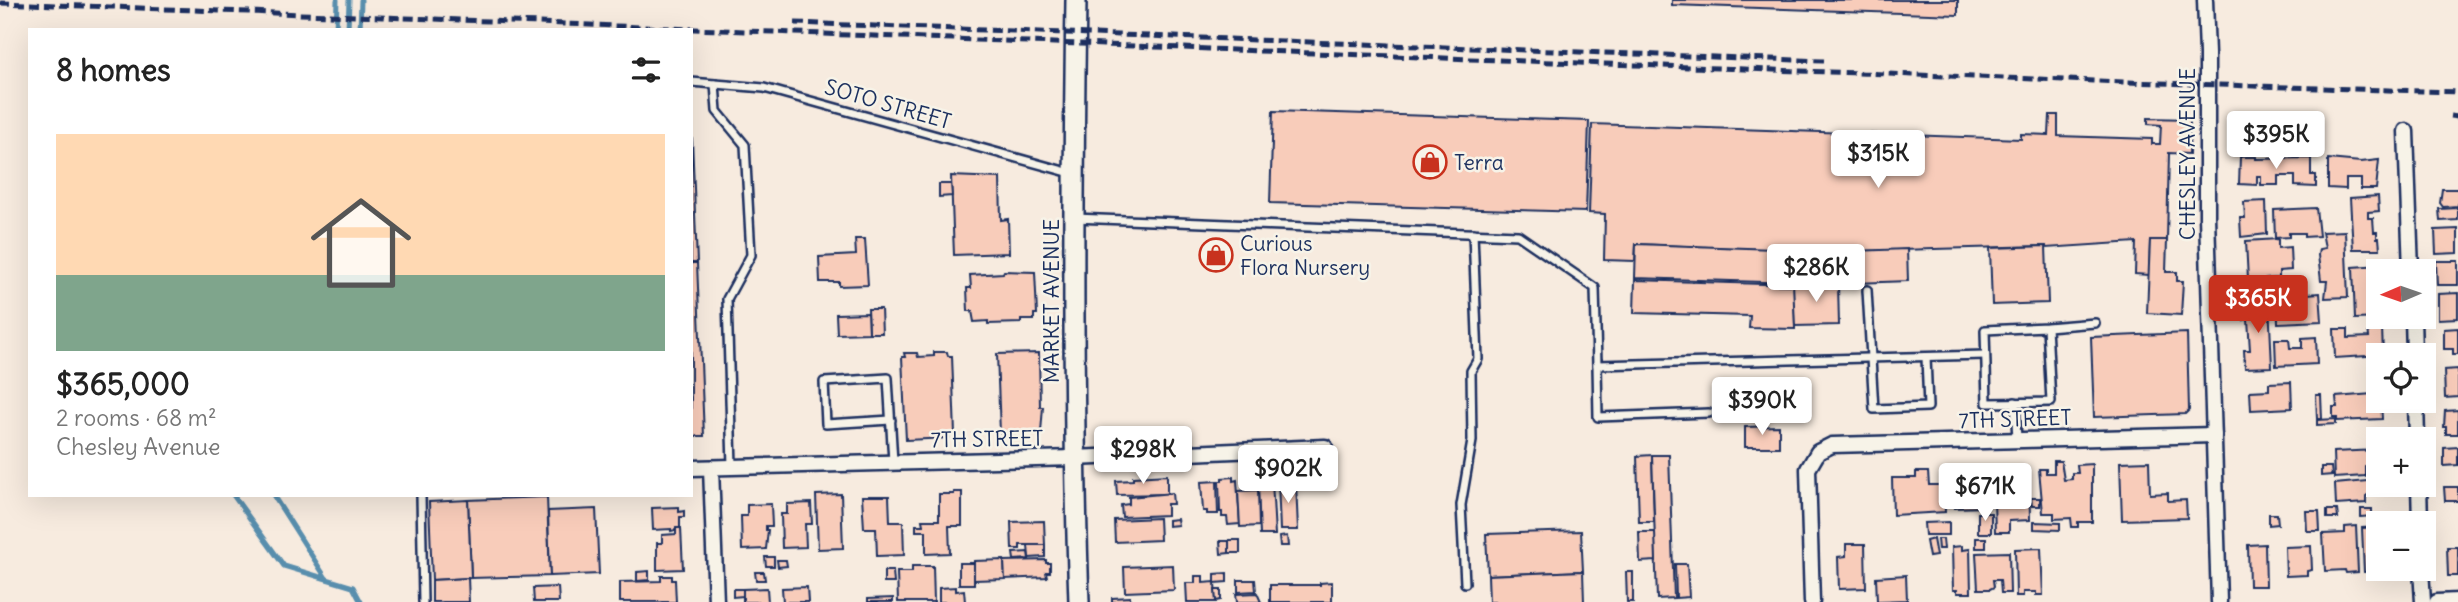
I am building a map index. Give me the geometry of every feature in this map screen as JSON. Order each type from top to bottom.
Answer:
[{"type":"street","name":"MARKET AVENUE","points":[[1076,0],[1073,174],[1074,458],[1079,602]]},
{"type":"street","name":"CHESLEY AVENUE","points":[[2205,0],[2207,216],[2219,602]]},
{"type":"street","points":[[2406,131],[2411,259]]},
{"type":"street","name":"7TH STREET","points":[[1812,602],[1808,469],[1818,452],[1832,445],[2214,435]]},
{"type":"street","name":"7TH STREET","points":[[693,468],[1074,458],[1325,447]]},
{"type":"street","points":[[710,468],[716,602]]},
{"type":"street","points":[[2422,581],[2423,602]]},
{"type":"street","points":[[2437,602],[2458,601]]},
{"type":"lane","name":"SOTO STREET","points":[[693,82],[764,88],[1073,174]]},
{"type":"lane","points":[[715,84],[717,111],[745,145],[751,255],[727,299],[733,466]]},
{"type":"lane","points":[[1074,218],[1518,235],[1595,288],[1598,416],[1709,413]]},
{"type":"lane","points":[[1465,583],[1461,505],[1472,441],[1471,372],[1478,359],[1473,233]]},
{"type":"lane","points":[[1867,290],[1874,409],[1928,407],[1926,357]]},
{"type":"lane","points":[[2047,327],[2051,402],[1987,403],[1985,330],[2095,323]]},
{"type":"lane","points":[[1597,365],[1985,355]]},
{"type":"lane","points":[[891,420],[826,424],[824,382],[888,378],[891,420],[893,462]]},
{"type":"lane","points":[[2015,402],[2017,440]]},
{"type":"lane","points":[[421,497],[422,602]]},
{"type":"building","points":[[1672,0],[1958,0],[1958,15],[1672,5]]},
{"type":"building","name":"Terra","points":[[1273,111],[1589,121],[1586,212],[1270,203]]},
{"type":"building","points":[[2050,115],[2058,115],[2058,136],[2152,139],[2152,144],[2160,144],[2161,125],[2148,124],[2148,118],[2190,119],[2189,154],[2169,153],[2167,240],[2150,240],[2149,275],[2135,274],[2136,242],[2046,248],[1827,252],[1636,244],[1635,261],[1604,260],[1605,214],[1589,213],[1592,124],[2021,139],[2021,134],[2049,135]]},
{"type":"building","points":[[2240,157],[2311,158],[2311,175],[2316,175],[2316,187],[2295,186],[2295,176],[2278,176],[2278,185],[2261,185],[2261,176],[2257,176],[2257,185],[2239,184]]},
{"type":"building","points":[[2328,159],[2361,162],[2379,160],[2376,189],[2361,189],[2361,179],[2346,179],[2346,189],[2328,188]]},
{"type":"building","points":[[693,163],[697,263],[693,263]]},
{"type":"building","points":[[951,176],[1000,178],[1001,220],[1008,219],[1009,253],[954,255]]},
{"type":"building","points":[[939,184],[951,184],[952,196],[939,197]]},
{"type":"building","points":[[2442,189],[2458,189],[2458,206],[2443,207],[2440,203]]},
{"type":"building","points":[[2378,196],[2379,211],[2368,212],[2368,218],[2373,218],[2374,232],[2377,232],[2380,249],[2353,249],[2350,198]]},
{"type":"building","points":[[2266,201],[2267,234],[2241,237],[2240,218],[2245,218],[2244,202]]},
{"type":"building","points":[[2316,208],[2319,236],[2304,237],[2304,233],[2289,233],[2289,237],[2275,238],[2274,210]]},
{"type":"building","points":[[2458,208],[2458,220],[2440,221],[2439,209]]},
{"type":"building","points":[[2458,229],[2458,253],[2436,254],[2435,230]]},
{"type":"building","points":[[2345,231],[2348,297],[2325,298],[2327,281],[2321,281],[2318,255],[2319,249],[2325,248],[2322,232]]},
{"type":"building","points":[[855,239],[865,239],[868,285],[839,286],[839,282],[820,282],[819,257],[856,255]]},
{"type":"building","points":[[2278,239],[2278,248],[2290,247],[2291,270],[2279,271],[2279,278],[2248,280],[2246,241]]},
{"type":"building","points":[[2150,240],[2167,240],[2166,272],[2177,272],[2177,281],[2183,281],[2181,315],[2147,313]]},
{"type":"building","points":[[1636,244],[1827,251],[1829,284],[1635,278]]},
{"type":"building","points":[[2046,246],[2048,303],[1992,305],[1990,248]]},
{"type":"building","points":[[1907,249],[1908,281],[1829,284],[1827,252]]},
{"type":"building","points":[[2436,261],[2458,261],[2458,285],[2437,285]]},
{"type":"building","points":[[693,263],[697,263],[704,436],[693,436]]},
{"type":"building","points":[[2366,266],[2366,319],[2355,319],[2353,267]]},
{"type":"building","points":[[1004,271],[1035,272],[1037,314],[1034,314],[1034,320],[1021,320],[1021,323],[974,322],[972,311],[968,311],[967,288],[971,288],[970,275]]},
{"type":"building","points":[[1635,280],[1794,285],[1795,329],[1749,328],[1750,316],[1634,313]]},
{"type":"building","points":[[1793,283],[1838,284],[1839,325],[1795,326]]},
{"type":"building","points":[[2320,293],[2322,321],[2278,323],[2277,295],[2291,295],[2291,299]]},
{"type":"building","points":[[2458,293],[2458,318],[2438,319],[2438,294]]},
{"type":"building","points":[[2243,301],[2269,302],[2272,367],[2245,368],[2244,350],[2250,350],[2248,319],[2244,320]]},
{"type":"building","points":[[868,309],[881,309],[882,333],[869,333]]},
{"type":"building","points":[[868,313],[869,333],[837,334],[836,314]]},
{"type":"building","points":[[2458,328],[2458,354],[2453,354],[2453,349],[2444,349],[2444,329]]},
{"type":"building","points":[[2334,329],[2348,329],[2348,338],[2369,337],[2368,329],[2382,329],[2383,343],[2366,343],[2366,356],[2335,358]]},
{"type":"building","points":[[2187,333],[2189,410],[2185,414],[2094,417],[2091,337]]},
{"type":"building","points":[[2316,337],[2317,364],[2276,366],[2275,339],[2289,339],[2290,348],[2302,348],[2302,338]]},
{"type":"building","points":[[934,352],[947,352],[948,356],[952,356],[955,434],[949,434],[949,438],[906,440],[902,357],[905,357],[904,353],[917,353],[918,357],[934,356]]},
{"type":"building","points":[[1039,353],[1040,407],[1043,407],[1041,432],[1000,433],[997,354]]},
{"type":"building","points":[[2458,369],[2458,397],[2445,398],[2444,370]]},
{"type":"building","points":[[1808,379],[1809,391],[1778,392],[1778,380]]},
{"type":"building","points":[[2291,382],[2292,408],[2251,410],[2250,391],[2269,390],[2269,383]]},
{"type":"building","points":[[2316,395],[2321,395],[2322,419],[2317,419]]},
{"type":"building","points":[[2366,395],[2366,413],[2382,413],[2382,419],[2337,421],[2337,417],[2333,417],[2333,407],[2337,407],[2336,397]]},
{"type":"building","points":[[2458,410],[2458,434],[2446,434],[2445,411]]},
{"type":"building","points":[[2336,419],[2336,424],[2317,425],[2317,420]]},
{"type":"building","points":[[1779,426],[1779,447],[1745,447],[1745,427]]},
{"type":"building","points":[[2458,447],[2458,465],[2444,466],[2444,448]]},
{"type":"building","points":[[2366,451],[2365,476],[2334,478],[2333,452]]},
{"type":"building","points":[[1652,455],[1654,522],[1639,522],[1637,456]]},
{"type":"building","points":[[1652,455],[1669,455],[1674,598],[1657,599]]},
{"type":"building","points":[[2054,461],[2061,461],[2064,480],[2072,479],[2072,473],[2078,473],[2077,465],[2092,464],[2092,522],[2078,522],[2078,527],[2072,527],[2071,518],[2054,519],[2054,513],[2043,513],[2039,469],[2054,473]]},
{"type":"building","points":[[2149,461],[2150,494],[2168,493],[2168,501],[2186,500],[2187,518],[2122,520],[2120,462]]},
{"type":"building","points":[[2321,467],[2331,467],[2332,475],[2321,476]]},
{"type":"building","points":[[2013,468],[2013,476],[2029,475],[2030,520],[2009,521],[2009,532],[1995,532],[1993,469]]},
{"type":"building","points":[[1916,472],[1928,472],[1929,485],[1944,485],[1945,512],[1893,515],[1892,478],[1916,478]]},
{"type":"building","points":[[1167,475],[1167,494],[1117,495],[1116,481]]},
{"type":"building","points":[[1233,477],[1233,481],[1237,480],[1240,524],[1228,525],[1227,517],[1222,517],[1220,512],[1219,481]]},
{"type":"building","points":[[1288,479],[1289,482],[1296,482],[1298,530],[1280,530],[1278,480]]},
{"type":"building","points":[[1217,481],[1218,514],[1207,514],[1207,511],[1203,511],[1201,482]]},
{"type":"building","points":[[1266,481],[1272,481],[1275,535],[1260,535],[1258,486],[1266,486]]},
{"type":"building","points":[[1954,481],[1976,481],[1976,484],[1982,484],[1983,507],[1955,508]]},
{"type":"building","points":[[2366,481],[2366,503],[2336,505],[2335,484]]},
{"type":"building","points":[[2444,487],[2458,487],[2458,501],[2445,501]]},
{"type":"building","points":[[1258,490],[1259,526],[1240,527],[1238,491]]},
{"type":"building","points":[[962,492],[962,526],[949,526],[950,553],[926,554],[926,531],[916,531],[916,525],[923,525],[922,520],[939,520],[939,494]]},
{"type":"building","points":[[1172,493],[1173,504],[1167,504],[1167,515],[1122,517],[1121,505],[1129,504],[1129,497]]},
{"type":"building","points":[[841,494],[843,548],[818,549],[816,495]]},
{"type":"building","points":[[862,496],[889,496],[890,522],[903,522],[904,555],[877,556],[876,528],[864,528]]},
{"type":"building","points":[[547,497],[550,576],[471,578],[468,500]]},
{"type":"building","points":[[2031,498],[2040,498],[2040,506],[2032,506]]},
{"type":"building","points":[[468,500],[471,578],[432,580],[429,502]]},
{"type":"building","points":[[811,503],[812,524],[805,524],[806,547],[782,548],[781,514],[787,514],[787,504]]},
{"type":"building","points":[[771,504],[772,526],[766,526],[766,549],[742,550],[741,516],[747,516],[747,505]]},
{"type":"building","points":[[679,507],[679,512],[684,511],[684,517],[680,517],[680,528],[671,531],[653,530],[652,508]]},
{"type":"building","points":[[596,509],[599,574],[550,576],[548,511]]},
{"type":"building","points":[[2361,509],[2372,509],[2366,511],[2366,517],[2361,517]]},
{"type":"building","points":[[2327,510],[2337,510],[2338,518],[2327,518]]},
{"type":"building","points":[[2306,511],[2319,511],[2320,531],[2307,531]]},
{"type":"building","points":[[1978,513],[1991,513],[1991,533],[1978,533]]},
{"type":"building","points":[[2269,514],[2277,514],[2278,524],[2269,525]]},
{"type":"building","points":[[1159,518],[1160,540],[1115,542],[1114,520]]},
{"type":"building","points":[[1177,519],[1178,525],[1168,526],[1168,520]]},
{"type":"building","points":[[1044,521],[1045,545],[1020,545],[1020,549],[1012,549],[1011,522]]},
{"type":"building","points":[[1949,522],[1949,535],[1925,535],[1924,523]]},
{"type":"building","points":[[2034,522],[2060,523],[2060,530],[2034,529]]},
{"type":"building","points":[[2356,526],[2358,572],[2325,571],[2323,534],[2345,533],[2345,527]]},
{"type":"building","points":[[676,528],[681,528],[683,569],[657,570],[657,543],[662,543],[662,535],[676,534]]},
{"type":"building","points":[[2362,528],[2366,528],[2366,572],[2364,572]]},
{"type":"building","points":[[1581,531],[1583,571],[1488,575],[1486,534]]},
{"type":"building","points":[[1639,532],[1655,532],[1656,561],[1640,562]]},
{"type":"building","points":[[1287,536],[1288,546],[1280,546],[1279,537]]},
{"type":"building","points":[[1976,538],[1986,538],[1986,548],[1976,548]]},
{"type":"building","points":[[1933,539],[1936,556],[1929,557],[1926,541]]},
{"type":"building","points":[[1937,539],[1943,539],[1944,549],[1938,549]]},
{"type":"building","points":[[1229,540],[1240,540],[1240,553],[1229,553]]},
{"type":"building","points":[[1220,541],[1229,541],[1229,553],[1221,554]]},
{"type":"building","points":[[1846,544],[1865,544],[1866,588],[1839,589],[1838,557],[1846,556]]},
{"type":"building","points":[[2265,544],[2266,586],[2249,586],[2248,545]]},
{"type":"building","points":[[1028,545],[1045,545],[1045,557],[1029,558]]},
{"type":"building","points":[[1962,546],[1962,550],[1970,549],[1971,593],[1957,593],[1957,590],[1953,590],[1952,547]]},
{"type":"building","points":[[2311,546],[2312,570],[2307,571],[2307,575],[2286,576],[2285,547]]},
{"type":"building","points":[[2447,547],[2458,547],[2458,576],[2448,576]]},
{"type":"building","points":[[2041,548],[2043,595],[2023,592],[2023,596],[2016,596],[2015,549]]},
{"type":"building","points":[[1028,552],[1029,559],[1014,560],[1013,553]]},
{"type":"building","points":[[2009,552],[2010,593],[2001,593],[2000,580],[1993,580],[1994,587],[1990,589],[1978,589],[1976,553]]},
{"type":"building","points":[[765,557],[774,557],[774,566],[766,566]]},
{"type":"building","points":[[777,560],[786,560],[787,566],[778,567]]},
{"type":"building","points":[[1004,560],[1005,579],[974,580],[974,561]]},
{"type":"building","points":[[1046,560],[1046,563],[1050,563],[1047,577],[1005,579],[1004,561]]},
{"type":"building","points":[[959,563],[974,563],[974,584],[959,584]]},
{"type":"building","points":[[1675,564],[1687,564],[1689,597],[1676,598]]},
{"type":"building","points":[[1173,565],[1174,590],[1125,592],[1124,567]]},
{"type":"building","points":[[912,566],[933,566],[934,602],[898,602],[897,572],[912,572]]},
{"type":"building","points":[[649,571],[649,580],[637,581],[637,572]]},
{"type":"building","points":[[884,571],[893,571],[894,583],[884,583]]},
{"type":"building","points":[[1583,571],[1584,602],[1489,602],[1488,575]]},
{"type":"building","points":[[755,572],[764,572],[765,580],[756,580]]},
{"type":"building","points":[[1626,572],[1633,572],[1633,602],[1627,602]]},
{"type":"building","points":[[1227,573],[1227,582],[1215,583],[1215,574]]},
{"type":"building","points":[[1906,575],[1907,600],[1877,601],[1876,577]]},
{"type":"building","points":[[661,576],[672,576],[672,580],[675,580],[676,602],[620,602],[620,582],[661,581]]},
{"type":"building","points":[[1195,576],[1203,576],[1203,583],[1215,582],[1216,602],[1187,602],[1186,583],[1195,583]]},
{"type":"building","points":[[468,578],[469,602],[432,602],[432,580]]},
{"type":"building","points":[[1238,580],[1255,580],[1256,591],[1238,592]]},
{"type":"building","points":[[1332,582],[1332,602],[1270,602],[1270,585],[1320,585]]},
{"type":"building","points":[[558,587],[559,602],[534,602],[533,588]]},
{"type":"building","points":[[807,587],[808,602],[783,602],[782,588]]},
{"type":"building","points":[[956,587],[956,591],[964,590],[965,602],[939,602],[939,588]]},
{"type":"building","points":[[767,588],[768,602],[743,602],[743,589]]},
{"type":"building","points":[[733,589],[743,589],[743,596],[733,597]]},
{"type":"building","points":[[1215,590],[1221,590],[1221,600],[1216,601]]},
{"type":"building","points":[[1257,593],[1261,602],[1237,602],[1236,594]]},
{"type":"building","points":[[1130,597],[1130,602],[1112,602],[1112,598]]},
{"type":"building","points":[[893,598],[893,602],[868,602],[868,599]]},
{"type":"waterway","points":[[336,28],[337,0]]},
{"type":"waterway","points":[[348,28],[349,0]]},
{"type":"waterway","points":[[360,28],[361,0]]},
{"type":"waterway","points":[[234,497],[284,566],[353,587],[361,602]]},
{"type":"waterway","points":[[274,497],[326,578]]},
{"type":"railway","points":[[0,3],[662,28]]},
{"type":"railway","points":[[795,23],[1824,61]]},
{"type":"railway","points":[[693,29],[2458,92]]},
{"type":"railway","points":[[2450,116],[2458,117]]},
{"type":"place","name":"Terra","points":[[1430,162]]},
{"type":"place","name":"Curious Flora Nursery","points":[[1216,255]]}]
